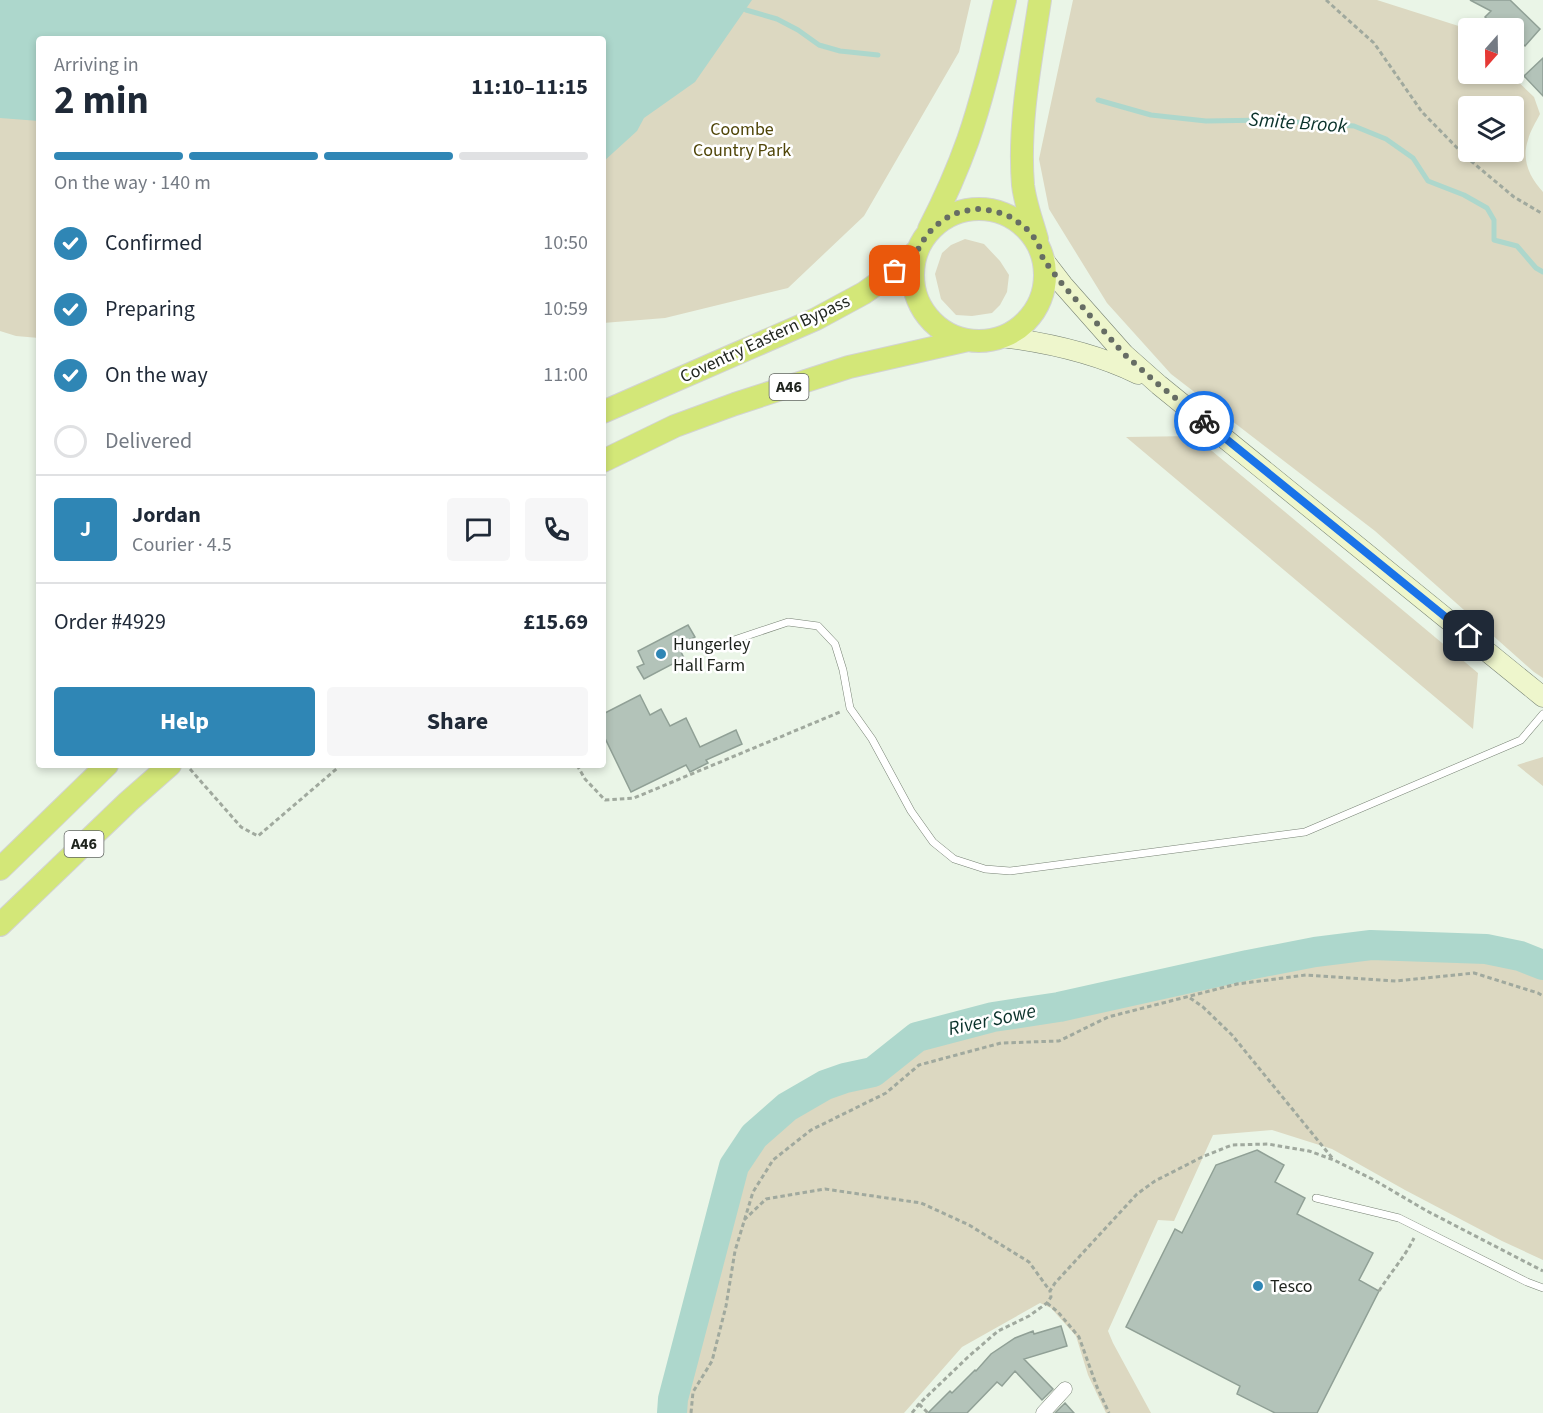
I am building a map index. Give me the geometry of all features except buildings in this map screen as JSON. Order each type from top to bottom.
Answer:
[{"type":"highway","name":"Coventry Eastern Bypass","points":[[606,411],[816,319],[864,293],[895,271],[921,243],[947,192],[969,138],[1005,0]]},
{"type":"highway","points":[[1040,0],[1026,94],[1023,186],[1042,254],[1045,280],[1041,298],[1032,314],[1019,328],[1002,337],[985,341],[968,340],[939,327],[931,320],[916,294],[914,269],[921,243],[935,226],[951,215],[971,210],[1001,213],[1017,221],[1033,236],[1042,254]]},
{"type":"highway","name":"A46","points":[[606,460],[675,426],[735,404],[849,367],[968,340]]},
{"type":"highway","name":"A46","points":[[0,869],[104,768]]},
{"type":"highway","name":"A46","points":[[0,925],[167,768]]},
{"type":"main road","points":[[1042,254],[1063,285],[1124,354],[1159,385],[1543,696]]},
{"type":"main road","points":[[1002,337],[1074,350],[1107,360],[1159,385]]},
{"type":"street","points":[[1043,1413],[1065,1389]]},
{"type":"lane","points":[[734,640],[788,622],[818,626],[835,644],[843,670],[850,708],[872,739],[911,811],[933,842],[954,859],[985,869],[1010,871],[1305,832],[1521,740],[1543,714]]},
{"type":"lane","points":[[1316,1198],[1399,1218],[1543,1288]]},
{"type":"path","points":[[1326,0],[1374,43],[1422,112],[1465,156],[1514,197],[1543,214]]},
{"type":"path","points":[[579,768],[585,779],[605,800],[634,798],[850,708]]},
{"type":"path","points":[[190,768],[241,827],[258,836],[337,768]]},
{"type":"path","points":[[691,1413],[693,1392],[712,1361],[726,1306],[735,1251],[753,1192],[773,1160],[811,1130],[886,1093],[919,1065],[1001,1043],[1059,1041],[1108,1017],[1237,984],[1306,975],[1396,981],[1473,973],[1543,996]]},
{"type":"path","points":[[1189,997],[1203,1006],[1232,1035],[1334,1160]]},
{"type":"path","points":[[1050,1291],[1137,1194],[1155,1180],[1232,1145],[1268,1144],[1309,1151],[1334,1160],[1374,1179],[1427,1211],[1543,1271]]},
{"type":"path","points":[[744,1220],[766,1199],[825,1189],[921,1203],[969,1225],[1029,1262],[1050,1291],[1051,1297],[1047,1303],[1029,1317],[998,1331],[968,1357],[912,1413]]},
{"type":"path","points":[[1379,1291],[1407,1252],[1427,1211]]},
{"type":"path","points":[[1047,1303],[1058,1312],[1078,1337],[1109,1413]]},
{"type":"path","points":[[919,1404],[928,1413]]},
{"type":"green space","name":"Coombe Country Park","points":[[0,0],[971,0],[959,52],[864,216],[788,288],[665,318],[606,323],[606,36],[36,36],[36,338],[16,336],[0,331]]},
{"type":"green space","points":[[1073,0],[1377,0],[1458,26],[1458,84],[1520,84],[1534,97],[1540,114],[1526,147],[1526,162],[1534,181],[1543,192],[1543,678],[1375,531],[1171,374],[1107,303],[1049,209],[1039,159]]},
{"type":"green space","points":[[965,239],[984,244],[1009,275],[1007,292],[1000,305],[992,313],[972,316],[956,315],[941,299],[935,274],[942,253],[951,245]]},
{"type":"green space","points":[[1194,436],[1478,673],[1473,729],[1126,437]]},
{"type":"green space","points":[[1543,757],[1543,786],[1517,765]]},
{"type":"green space","points":[[1377,933],[1520,956],[1543,965],[1543,1260],[1405,1190],[1332,1149],[1272,1130],[1213,1135],[1174,1221],[1158,1220],[1108,1331],[1151,1413],[1106,1413],[1088,1375],[1076,1336],[1051,1308],[1040,1303],[962,1347],[904,1413],[662,1413],[722,1168],[739,1137],[790,1091],[837,1071],[870,1064],[886,1045],[923,1029],[979,1013],[1155,973],[1261,952]]},
{"type":"water","points":[[0,0],[752,0],[695,82],[644,118],[637,131],[606,159],[606,36],[36,36],[36,121],[0,118]]},
{"type":"waterway","name":"Smite Brook","points":[[746,10],[777,19],[819,45],[840,51],[878,55]]},
{"type":"waterway","name":"Smite Brook","points":[[1098,100],[1151,115],[1206,121],[1268,120],[1354,126],[1386,139],[1413,158],[1428,181],[1464,195],[1487,208],[1494,220],[1494,240],[1517,246],[1536,268],[1543,272]]},
{"type":"waterway","name":"River Sowe","points":[[672,1413],[673,1399],[734,1166],[754,1136],[787,1107],[825,1085],[873,1072],[917,1037],[993,1017],[1059,1007],[1248,965],[1315,952],[1371,945],[1486,949],[1520,956],[1543,965]]},
{"type":"way so far","points":[[895,271],[917,251],[935,226],[951,215],[978,209],[1007,215],[1024,226],[1033,236],[1043,259],[1063,285],[1124,354],[1204,421]]},
{"type":"place","name":"Hungerley Hall Farm","points":[[661,654]]},
{"type":"place","name":"Tesco","points":[[1258,1286]]},
{"type":"route","points":[[1204,421],[1469,636]]}]
